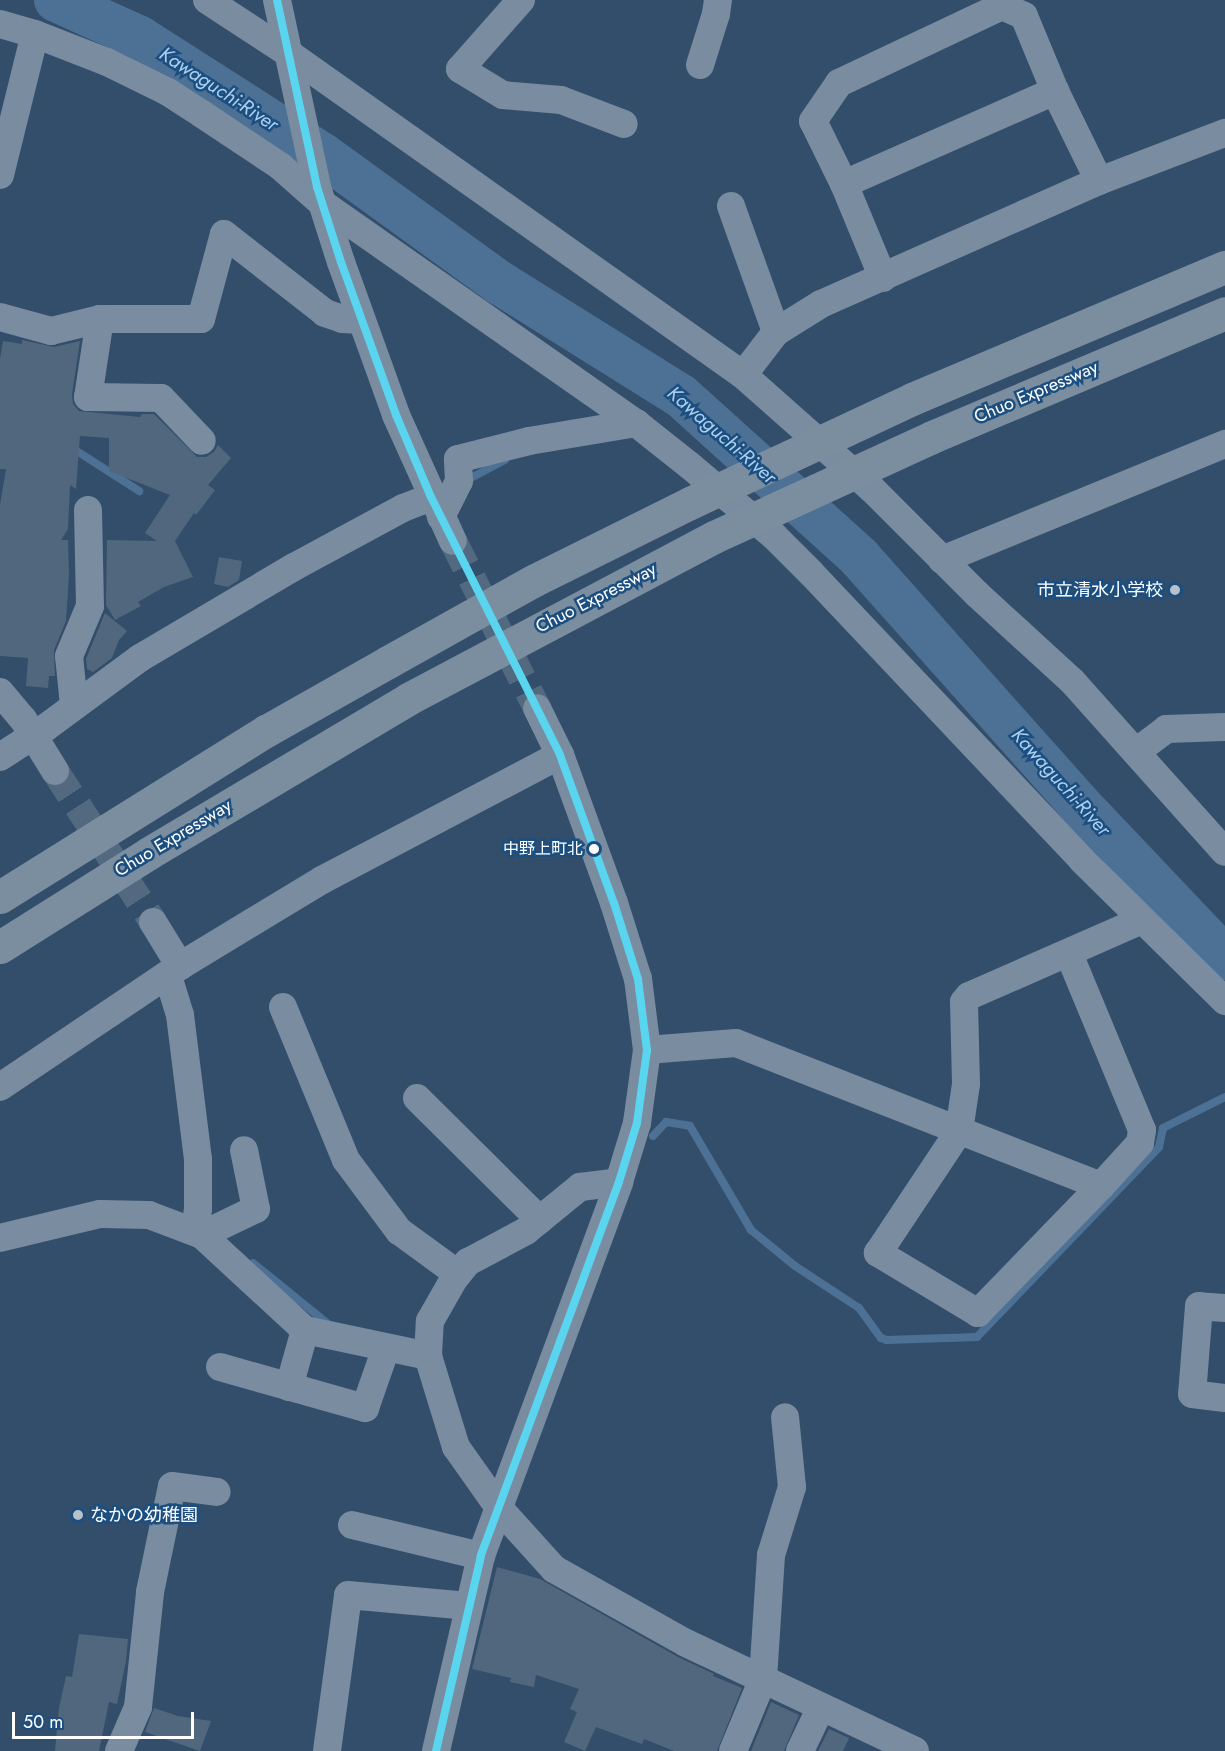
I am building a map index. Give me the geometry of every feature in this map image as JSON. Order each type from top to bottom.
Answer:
[{"type":"highway","points":[[0,897],[155,799],[367,673],[535,580],[690,503],[912,399],[1225,267]]},
{"type":"highway","name":"Chuo Expressway","points":[[0,947],[159,847],[408,699],[714,537],[932,437],[1225,313]]},
{"type":"street","points":[[207,0],[743,375],[872,489],[942,560],[1072,681],[1225,852]]},
{"type":"street","points":[[277,0],[320,195],[361,320],[396,415],[442,518]]},
{"type":"street","points":[[521,0],[460,69],[503,94],[561,100],[624,124]]},
{"type":"street","points":[[700,65],[718,0]]},
{"type":"street","points":[[883,278],[844,184],[813,121],[839,82],[1002,6],[1024,16],[1055,91],[1099,181]]},
{"type":"street","points":[[0,24],[35,34],[107,62],[168,92],[280,166],[636,423],[774,536],[1142,920],[1225,1000]]},
{"type":"street","points":[[0,175],[35,34]]},
{"type":"street","points":[[844,184],[1055,91]]},
{"type":"street","points":[[743,375],[776,332],[821,304],[1099,181],[1225,133]]},
{"type":"street","points":[[731,206],[776,332]]},
{"type":"street","points":[[0,317],[51,331],[100,319],[201,319],[224,234],[325,313],[342,319],[361,320]]},
{"type":"street","points":[[100,319],[88,397],[161,398],[202,441]]},
{"type":"street","points":[[442,518],[459,481],[458,459],[529,441],[636,423]]},
{"type":"street","points":[[942,560],[1225,444]]},
{"type":"street","points":[[0,757],[140,658],[283,573],[403,508],[442,518]]},
{"type":"street","points":[[74,705],[69,656],[90,606],[88,510]]},
{"type":"street","points":[[0,692],[34,735],[55,771]]},
{"type":"street","points":[[436,1751],[481,1556],[620,1182],[637,1123],[647,1050],[638,979],[614,903],[560,755],[537,708]]},
{"type":"street","points":[[1136,752],[1166,729],[1225,727]]},
{"type":"street","points":[[0,1087],[174,971],[322,880],[560,755]]},
{"type":"street","points":[[1069,954],[1142,1130],[1140,1143],[978,1313],[878,1253],[959,1131],[966,1084],[964,1002],[969,996],[1142,920]]},
{"type":"street","points":[[153,922],[174,971],[198,1159],[199,1232]]},
{"type":"street","points":[[283,1007],[346,1160],[399,1231],[458,1274]]},
{"type":"street","points":[[647,1050],[736,1043],[1101,1186]]},
{"type":"street","points":[[417,1098],[540,1220]]},
{"type":"street","points":[[199,1232],[256,1209],[244,1150]]},
{"type":"street","points":[[620,1182],[580,1187],[526,1231],[468,1262],[458,1274],[430,1321],[428,1356],[456,1447],[499,1509],[554,1569],[686,1643],[821,1707],[863,1740],[915,1751]]},
{"type":"street","points":[[0,1238],[100,1214],[149,1215],[199,1232],[305,1330],[428,1356]]},
{"type":"street","points":[[1225,1308],[1198,1306],[1192,1394],[1225,1398]]},
{"type":"street","points":[[289,1387],[305,1330]]},
{"type":"street","points":[[220,1368],[365,1408],[386,1348]]},
{"type":"street","points":[[733,1751],[763,1679],[771,1555],[792,1487],[785,1417]]},
{"type":"street","points":[[119,1751],[138,1707],[150,1592],[172,1486],[217,1492]]},
{"type":"street","points":[[352,1526],[481,1556]]},
{"type":"street","points":[[327,1751],[348,1595],[469,1606]]},
{"type":"street","points":[[800,1751],[821,1707]]},
{"type":"building","points":[[22,340],[54,347],[80,341],[72,394],[73,404],[79,411],[140,417],[142,414],[154,414],[197,457],[206,457],[214,452],[218,445],[231,458],[208,485],[215,490],[196,515],[194,513],[175,541],[193,577],[164,587],[138,602],[141,606],[115,620],[106,605],[107,540],[157,541],[145,533],[170,495],[109,471],[109,438],[80,436],[76,489],[70,485],[68,529],[61,540],[68,540],[69,575],[66,621],[54,650],[55,676],[49,676],[48,688],[26,686],[28,658],[0,656],[0,505],[6,469],[0,469],[0,359],[3,341],[22,344]]},
{"type":"building","points":[[219,557],[242,561],[239,580],[228,587],[214,584]]},
{"type":"building","points":[[105,613],[127,631],[119,640],[112,658],[93,672],[87,669],[86,659]]},
{"type":"building","points":[[497,1567],[540,1579],[678,1657],[714,1674],[713,1676],[742,1688],[717,1751],[674,1751],[644,1739],[642,1744],[596,1727],[585,1751],[564,1742],[577,1712],[570,1709],[579,1689],[536,1675],[534,1687],[510,1682],[511,1678],[472,1669]]},
{"type":"building","points":[[79,1634],[128,1639],[126,1661],[117,1704],[109,1702],[99,1751],[55,1751],[59,1708],[66,1676],[72,1677]]},
{"type":"building","points":[[771,1702],[799,1715],[784,1751],[751,1751]]},
{"type":"building","points":[[154,1708],[178,1716],[211,1721],[200,1751],[145,1732]]},
{"type":"building","points":[[829,1729],[849,1738],[843,1751],[818,1751]]},
{"type":"waterway","name":"Kawaguchi-River","points":[[56,0],[140,38],[323,155],[500,283],[681,396],[859,557],[1078,803],[1225,958]]},
{"type":"waterway","points":[[72,448],[139,491]]},
{"type":"waterway","points":[[465,481],[505,460]]},
{"type":"waterway","points":[[653,1136],[666,1122],[690,1126],[751,1230],[795,1266],[859,1308],[881,1338],[887,1340],[977,1337],[1159,1147],[1163,1128],[1225,1097]]},
{"type":"waterway","points":[[253,1263],[327,1323]]},
{"type":"tunnel","points":[[453,541],[537,708]]},
{"type":"tunnel","points":[[55,771],[153,922]]},
{"type":"transit line","points":[[277,0],[317,187],[341,262],[396,415],[431,497],[560,755],[614,903],[638,979],[647,1050],[637,1123],[619,1182],[481,1556],[436,1751]]},
{"type":"place","name":"市立清水小学校","points":[[1175,590]]},
{"type":"place","name":"中野上町北","points":[[594,849]]},
{"type":"place","name":"なかの幼稚園","points":[[78,1515]]}]
